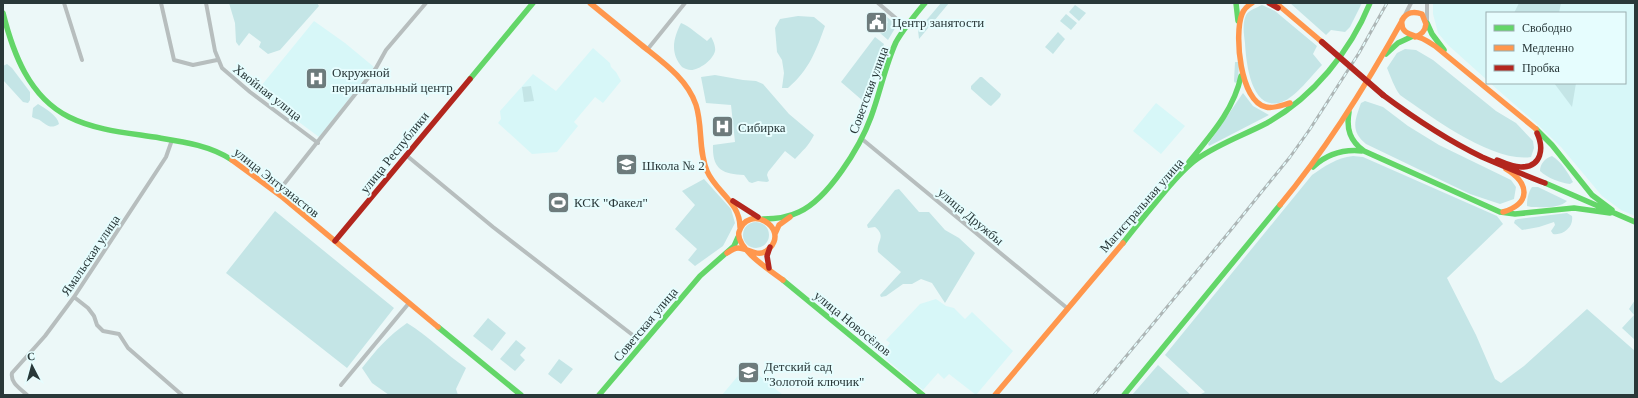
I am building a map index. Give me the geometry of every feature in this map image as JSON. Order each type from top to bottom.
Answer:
[{"type":"main road","name":"улица Республики","points":[[334,241],[533,3]]},
{"type":"main road","points":[[590,3],[677,75],[694,99],[705,164],[712,181],[740,214],[740,228],[738,236],[741,244],[747,251]]},
{"type":"main road","name":"Советская улица","points":[[795,214],[811,205],[821,197],[831,185],[862,139],[892,54],[905,26],[924,3]]},
{"type":"main road","points":[[1236,3],[1242,68],[1246,87],[1253,98],[1262,106],[1272,109],[1297,100]]},
{"type":"main road","points":[[1240,35],[1242,14],[1252,3]]},
{"type":"main road","points":[[1269,3],[1287,12]]},
{"type":"main road","points":[[1276,3],[1384,95],[1430,128],[1483,156],[1512,173],[1520,180],[1523,195],[1520,203],[1511,210],[1500,212]]},
{"type":"main road","points":[[1280,3],[1287,12]]},
{"type":"main road","name":"Магистральная улица","points":[[995,395],[1179,175],[1200,157],[1270,120],[1297,100],[1318,81],[1338,58],[1358,29],[1370,3]]},
{"type":"main road","points":[[1124,395],[1304,176],[1352,106],[1408,13],[1416,12],[1422,14],[1432,34],[1449,56]]},
{"type":"main road","name":"улица Энтузиастов","points":[[3,13],[10,43],[21,68],[38,92],[56,110],[69,117],[93,126],[209,148],[225,155],[277,193],[521,395]]},
{"type":"main road","points":[[1403,19],[1402,25],[1408,34],[1426,40],[1449,56],[1529,122],[1552,145],[1592,195],[1618,215]]},
{"type":"main road","points":[[1379,62],[1393,47],[1424,32],[1427,22]]},
{"type":"main road","points":[[1179,175],[1210,135],[1234,100],[1240,84],[1242,68]]},
{"type":"main road","points":[[1352,106],[1348,120],[1349,132],[1354,143],[1365,152],[1500,212],[1522,214],[1574,208],[1597,210],[1618,215]]},
{"type":"main road","points":[[1483,156],[1517,166],[1527,166],[1535,163],[1541,155],[1542,142],[1529,122]]},
{"type":"main road","points":[[1304,176],[1315,165],[1331,155],[1349,150],[1365,152]]},
{"type":"main road","points":[[1483,156],[1635,222]]},
{"type":"main road","points":[[725,195],[761,218],[772,227],[774,239]]},
{"type":"main road","points":[[740,228],[748,219],[777,218],[795,214]]},
{"type":"main road","points":[[769,268],[767,256],[774,239],[775,232],[779,225],[795,214]]},
{"type":"main road","name":"Советская улица","points":[[599,395],[702,274],[736,243],[738,236]]},
{"type":"main road","points":[[727,252],[736,248],[743,248],[754,253],[762,252],[771,245]]},
{"type":"main road","name":"улица Новосёлов","points":[[747,251],[923,395]]},
{"type":"street","points":[[64,3],[82,60]]},
{"type":"street","points":[[161,3],[174,60],[193,65],[218,60]]},
{"type":"street","name":"Хвойная улица","points":[[206,3],[218,60],[222,68],[230,76],[318,143]]},
{"type":"street","points":[[277,193],[376,68],[386,50],[426,3]]},
{"type":"street","points":[[647,50],[685,3]]},
{"type":"street","points":[[878,3],[905,26]]},
{"type":"street","points":[[1403,19],[1411,3]]},
{"type":"street","points":[[1427,3],[1427,22]]},
{"type":"street","name":"улица Дружбы","points":[[862,139],[1067,308]]},
{"type":"street","name":"Ямальская улица","points":[[28,395],[13,382],[11,378],[12,373],[45,336],[74,297],[166,157],[172,140]]},
{"type":"street","points":[[406,155],[498,231],[643,342]]},
{"type":"street","points":[[74,297],[88,308],[103,331],[118,334],[132,351],[182,395]]},
{"type":"street","points":[[340,385],[409,303]]},
{"type":"shaded area","points":[[229,3],[317,3],[319,6],[280,50],[268,54],[259,47],[261,42],[249,33],[239,46],[236,42],[235,23]]},
{"type":"shaded area","points":[[941,3],[949,3],[919,39],[918,30]]},
{"type":"shaded area","points":[[1290,3],[1362,3],[1350,27],[1345,32],[1331,30],[1326,35]]},
{"type":"shaded area","points":[[1433,3],[1635,3],[1635,216],[1621,210],[1602,196],[1561,147],[1491,84],[1626,84],[1626,12],[1486,12],[1486,79],[1448,45],[1438,33],[1433,14]]},
{"type":"shaded area","points":[[1519,3],[1561,3],[1559,12],[1514,12]]},
{"type":"shaded area","points":[[1075,5],[1086,13],[1079,21],[1069,12]]},
{"type":"shaded area","points":[[1262,5],[1275,11],[1317,46],[1313,54],[1322,65],[1293,96],[1282,102],[1272,103],[1263,100],[1252,84],[1249,73],[1244,22],[1247,13]]},
{"type":"shaded area","points":[[882,13],[897,25],[888,40],[880,33],[888,22],[880,16]]},
{"type":"shaded area","points":[[1066,14],[1077,23],[1071,30],[1060,21]]},
{"type":"shaded area","points":[[798,16],[814,17],[825,26],[815,52],[807,67],[788,88],[782,88],[784,73],[782,60],[777,52],[775,28],[780,19]]},
{"type":"shaded area","name":"Окружной перинатальный центр","points":[[314,21],[345,43],[374,67],[319,137],[257,91]]},
{"type":"shaded area","points":[[681,23],[707,41],[711,37],[715,46],[715,51],[712,58],[694,70],[689,70],[682,67],[678,62],[674,51],[676,35]]},
{"type":"shaded area","points":[[1058,32],[1065,39],[1053,54],[1045,47]]},
{"type":"shaded area","points":[[875,37],[884,44],[877,62],[877,71],[871,90],[863,101],[841,82]]},
{"type":"shaded area","points":[[593,48],[610,63],[611,67],[621,81],[603,103],[595,97],[574,122],[578,126],[557,152],[532,154],[498,123],[501,119],[500,111],[533,74],[556,91]]},
{"type":"shaded area","points":[[1405,49],[1416,50],[1433,60],[1496,111],[1516,123],[1533,141],[1534,148],[1531,157],[1516,157],[1499,153],[1481,146],[1462,136],[1400,95],[1387,68],[1397,53]]},
{"type":"shaded area","points":[[1235,62],[1238,62],[1239,65],[1238,81],[1235,83],[1234,81]]},
{"type":"shaded area","points":[[7,64],[12,68],[30,92],[30,100],[28,103],[23,102],[3,80],[3,66]]},
{"type":"shaded area","points":[[715,75],[756,81],[763,84],[789,114],[814,135],[795,159],[785,151],[768,172],[767,175],[769,181],[767,182],[749,182],[744,175],[725,172],[720,169],[714,160],[713,145],[735,142],[731,105],[706,103],[701,77]]},
{"type":"shaded area","points":[[980,77],[982,77],[1001,94],[991,106],[971,89],[971,86]]},
{"type":"shaded area","points":[[1555,84],[1576,84],[1572,107]]},
{"type":"shaded area","points":[[531,86],[534,101],[524,102],[522,87]]},
{"type":"shaded area","points":[[1243,93],[1253,106],[1269,115],[1209,146],[1208,144]]},
{"type":"shaded area","points":[[1365,101],[1383,107],[1408,126],[1439,145],[1511,180],[1516,187],[1514,199],[1500,204],[1470,194],[1366,144],[1358,134],[1355,125],[1361,103]]},
{"type":"shaded area","points":[[1156,103],[1185,126],[1161,154],[1133,131]]},
{"type":"shaded area","points":[[38,104],[54,115],[59,124],[50,126],[32,117],[33,108]]},
{"type":"shaded area","points":[[1353,156],[1363,157],[1497,216],[1503,224],[1447,278],[1476,335],[1495,379],[1501,383],[1524,366],[1587,309],[1635,351],[1635,395],[1199,395],[1205,392],[1165,355],[1312,175],[1336,161]]},
{"type":"shaded area","points":[[1552,156],[1567,171],[1573,182],[1570,184],[1558,181],[1546,176],[1540,171],[1543,162]]},
{"type":"shaded area","points":[[704,179],[731,209],[735,223],[723,246],[695,266],[688,260],[697,249],[675,229],[695,205],[682,191]]},
{"type":"shaded area","points":[[1532,187],[1538,187],[1567,201],[1564,204],[1550,207],[1527,206],[1528,196]]},
{"type":"shaded area","points":[[899,189],[919,212],[929,212],[945,230],[959,238],[975,253],[945,303],[932,283],[921,279],[912,284],[903,284],[886,296],[881,297],[880,295],[901,272],[878,252],[881,236],[875,227],[868,228],[867,225],[895,190]]},
{"type":"shaded area","points":[[275,211],[394,308],[347,368],[226,273]]},
{"type":"shaded area","points":[[1567,213],[1572,216],[1570,227],[1560,234],[1553,234],[1551,231],[1555,225],[1554,222],[1539,227],[1522,230],[1514,223],[1515,220],[1518,219]]},
{"type":"shaded area","points":[[756,222],[765,226],[769,235],[765,244],[756,248],[747,244],[743,235],[747,226]]},
{"type":"shaded area","points":[[936,299],[946,306],[954,308],[965,319],[972,312],[1013,351],[976,395],[949,374],[944,379],[938,373],[923,390],[881,355],[890,343],[886,340],[920,304]]},
{"type":"shaded area","points":[[1635,300],[1635,340],[1622,328],[1634,315],[1629,309]]},
{"type":"shaded area","points":[[488,318],[506,333],[492,351],[473,336]]},
{"type":"shaded area","points":[[407,323],[466,368],[456,389],[458,395],[389,395],[372,383],[362,368],[394,333]]},
{"type":"shaded area","points":[[516,340],[526,348],[520,355],[525,360],[515,371],[500,359]]},
{"type":"shaded area","points":[[559,359],[573,369],[561,384],[548,374]]},
{"type":"shaded area","name":"Детский сад \"Золотой ключик\"","points":[[747,365],[773,387],[783,395],[722,395]]},
{"type":"shaded area","points":[[1158,365],[1191,395],[1132,395]]},
{"type":"railway","points":[[1094,395],[1290,157],[1359,53],[1387,3]]},
{"type":"traffic: fast","points":[[470,79],[533,3]]},
{"type":"traffic: fast","points":[[763,219],[786,217],[799,212],[821,196],[842,171],[866,129],[896,42],[925,3]]},
{"type":"traffic: fast","points":[[1236,3],[1238,21]]},
{"type":"traffic: fast","points":[[1123,243],[1169,186],[1192,163],[1214,149],[1267,123],[1284,112],[1315,87],[1341,56],[1362,21],[1370,3]]},
{"type":"traffic: fast","points":[[3,13],[18,58],[33,86],[43,98],[69,117],[80,122],[114,131],[198,145],[215,151],[232,160]]},
{"type":"traffic: fast","points":[[1427,23],[1432,34],[1444,50]]},
{"type":"traffic: fast","points":[[1386,54],[1398,43],[1413,36]]},
{"type":"traffic: fast","points":[[1189,162],[1213,132],[1227,111],[1238,88],[1241,76]]},
{"type":"traffic: fast","points":[[1349,112],[1348,124],[1350,134],[1355,143],[1364,151],[1500,212],[1515,214],[1574,208],[1610,213]]},
{"type":"traffic: fast","points":[[1536,129],[1552,145],[1592,195],[1612,210]]},
{"type":"traffic: fast","points":[[1313,167],[1318,162],[1336,153],[1362,151]]},
{"type":"traffic: fast","points":[[1545,183],[1635,222]]},
{"type":"traffic: fast","points":[[1124,395],[1280,205]]},
{"type":"traffic: fast","points":[[599,395],[700,276],[734,246],[738,237]]},
{"type":"traffic: fast","points":[[783,280],[923,395]]},
{"type":"traffic: fast","points":[[438,327],[521,395]]},
{"type":"traffic: slow","points":[[590,3],[664,63],[686,86],[692,95],[698,113],[702,155],[707,171],[716,185],[732,204],[739,218],[740,227]]},
{"type":"traffic: slow","points":[[1252,3],[1247,6],[1242,14],[1240,24],[1239,51],[1245,81],[1250,93],[1257,102],[1266,107],[1275,107],[1290,103]]},
{"type":"traffic: slow","points":[[1276,3],[1322,42]]},
{"type":"traffic: slow","points":[[1415,37],[1417,36],[1419,35],[1422,33],[1426,24],[1422,14],[1413,12],[1406,15],[1402,20],[1404,31],[1407,33],[1414,35],[1417,37],[1421,38],[1435,46],[1536,129]]},
{"type":"traffic: slow","points":[[1280,205],[1331,138],[1403,19]]},
{"type":"traffic: slow","points":[[232,160],[281,196],[438,327]]},
{"type":"traffic: slow","points":[[1503,212],[1519,203],[1523,198],[1524,192],[1523,186],[1519,180],[1514,174],[1506,169]]},
{"type":"traffic: slow","points":[[775,234],[779,225],[790,217]]},
{"type":"traffic: slow","points":[[727,253],[738,248],[742,248],[746,250],[754,252],[758,253],[762,253],[770,248],[774,240],[774,233],[771,226],[765,221],[750,219],[744,224],[739,232],[739,238],[742,245],[748,252],[755,259],[783,280]]},
{"type":"traffic: slow","points":[[995,395],[1123,243]]},
{"type":"traffic: jam","points":[[1269,3],[1278,8]]},
{"type":"traffic: jam","points":[[1322,42],[1383,95]]},
{"type":"traffic: jam","points":[[335,241],[470,79]]},
{"type":"traffic: jam","points":[[1383,95],[1431,128],[1456,143],[1482,157],[1545,183]]},
{"type":"traffic: jam","points":[[1497,160],[1518,167],[1533,164],[1540,156],[1541,150],[1537,133]]},
{"type":"traffic: jam","points":[[733,201],[758,217]]},
{"type":"traffic: jam","points":[[769,268],[767,256],[770,247]]},
{"type":"place","name":"Центр занятости","points":[[877,22]]},
{"type":"place","name":"Окружной перинатальный центр","points":[[316,79]]},
{"type":"place","name":"Сибирка","points":[[723,127]]},
{"type":"place","name":"Школа № 2","points":[[627,165]]},
{"type":"place","name":"КСК \"Факел\"","points":[[558,202]]},
{"type":"place","name":"Детский сад \"Золотой ключик\"","points":[[748,373]]}]
